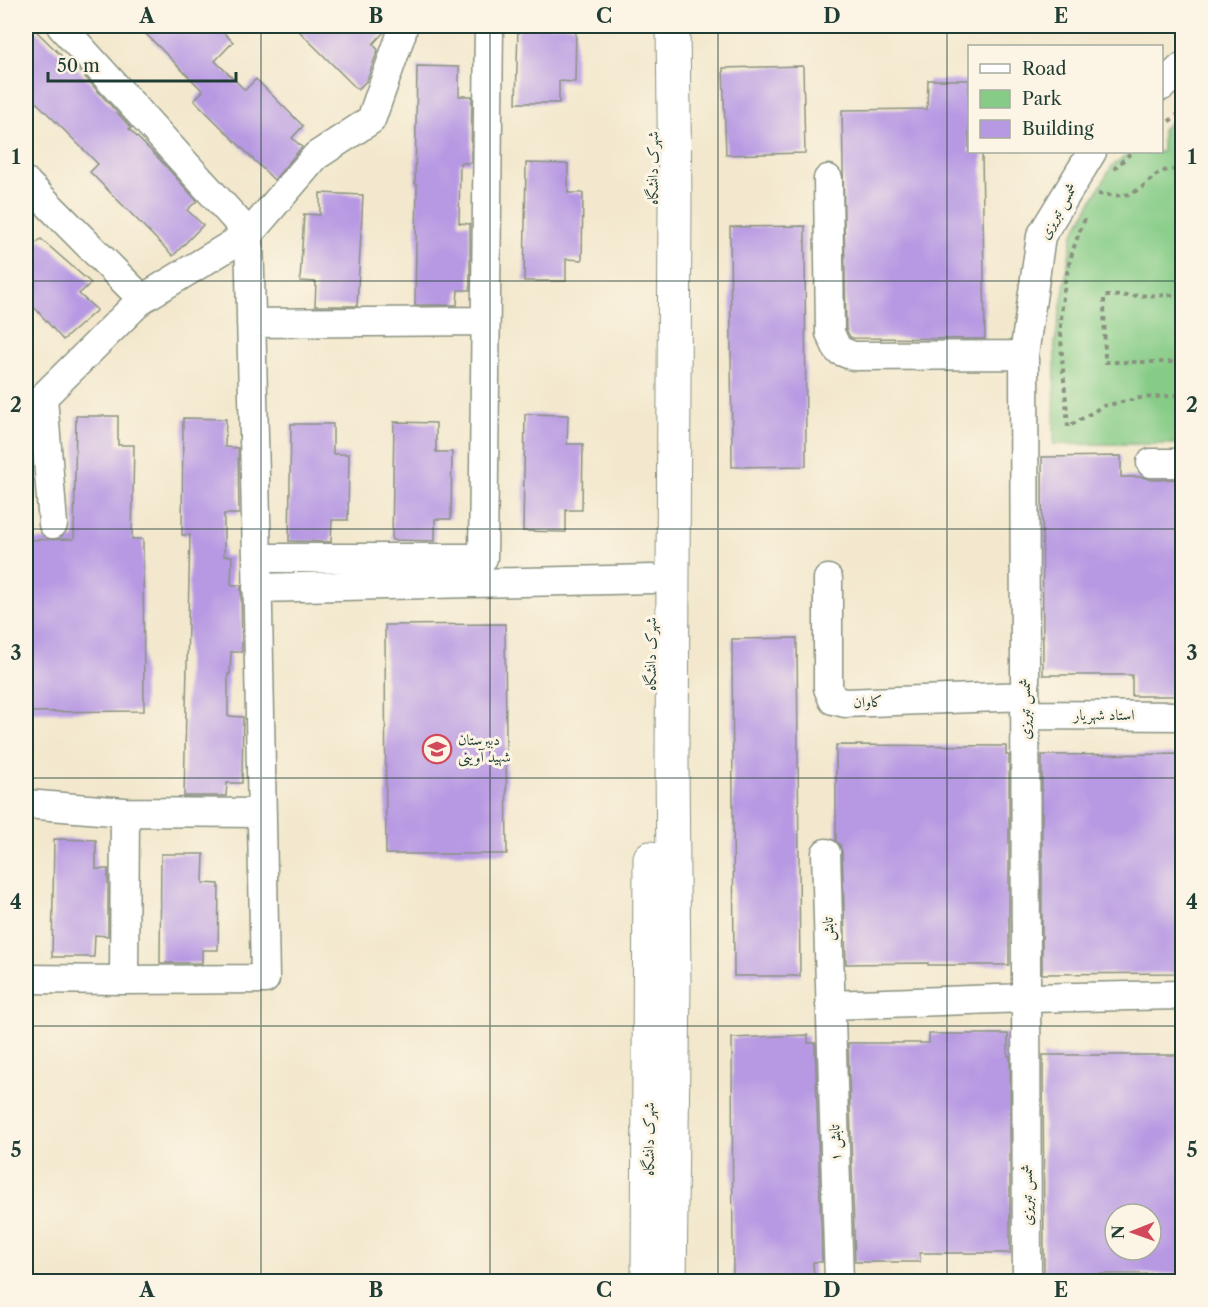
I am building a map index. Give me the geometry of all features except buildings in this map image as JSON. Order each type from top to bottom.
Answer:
[{"type":"main road","name":"شهرک دانشگاه","points":[[648,1281],[653,26]]},
{"type":"main road","points":[[670,1281],[674,983],[672,761],[675,214],[673,26]]},
{"type":"street","points":[[26,979],[265,979],[249,234],[61,26]]},
{"type":"street","points":[[53,524],[34,406],[142,299],[249,234],[316,156],[370,120],[402,33],[401,26]]},
{"type":"street","points":[[257,558],[483,558],[489,26]]},
{"type":"street","points":[[1163,84],[1182,67]]},
{"type":"street","name":"شمس تبریزی","points":[[1027,1281],[1024,355],[1041,236],[1091,153]]},
{"type":"street","points":[[828,179],[830,333],[838,350],[853,356],[1024,355]]},
{"type":"street","points":[[26,182],[142,299]]},
{"type":"street","points":[[251,323],[485,321]]},
{"type":"street","points":[[1151,463],[1182,463]]},
{"type":"street","points":[[257,588],[652,579]]},
{"type":"street","name":"کاوان","points":[[828,579],[828,688],[833,700],[845,703],[1025,705]]},
{"type":"street","name":"استاد شهریار","points":[[1025,705],[1182,716]]},
{"type":"street","points":[[26,804],[125,812],[262,813]]},
{"type":"street","points":[[124,980],[125,812]]},
{"type":"street","name":"تابش","points":[[826,853],[830,1005]]},
{"type":"street","points":[[830,1005],[1182,995]]},
{"type":"street","name":"تابش ۱","points":[[830,1005],[839,1281]]},
{"type":"path","points":[[1163,125],[1182,111]]},
{"type":"path","points":[[1108,177],[1131,153]]},
{"type":"path","points":[[1103,186],[1097,196],[1129,194],[1144,186],[1159,172],[1182,171]]},
{"type":"path","points":[[1088,212],[1073,250],[1063,301],[1061,329],[1068,427],[1102,406],[1140,398],[1182,395]]},
{"type":"path","points":[[1182,295],[1104,296],[1105,362],[1182,362]]},
{"type":"green space","points":[[1182,113],[1182,444],[1054,444],[1055,343],[1073,234],[1112,166],[1130,153],[1163,153],[1163,128]]},
{"type":"place","name":"دبیرستان شهید آوینی","points":[[437,749]]}]
